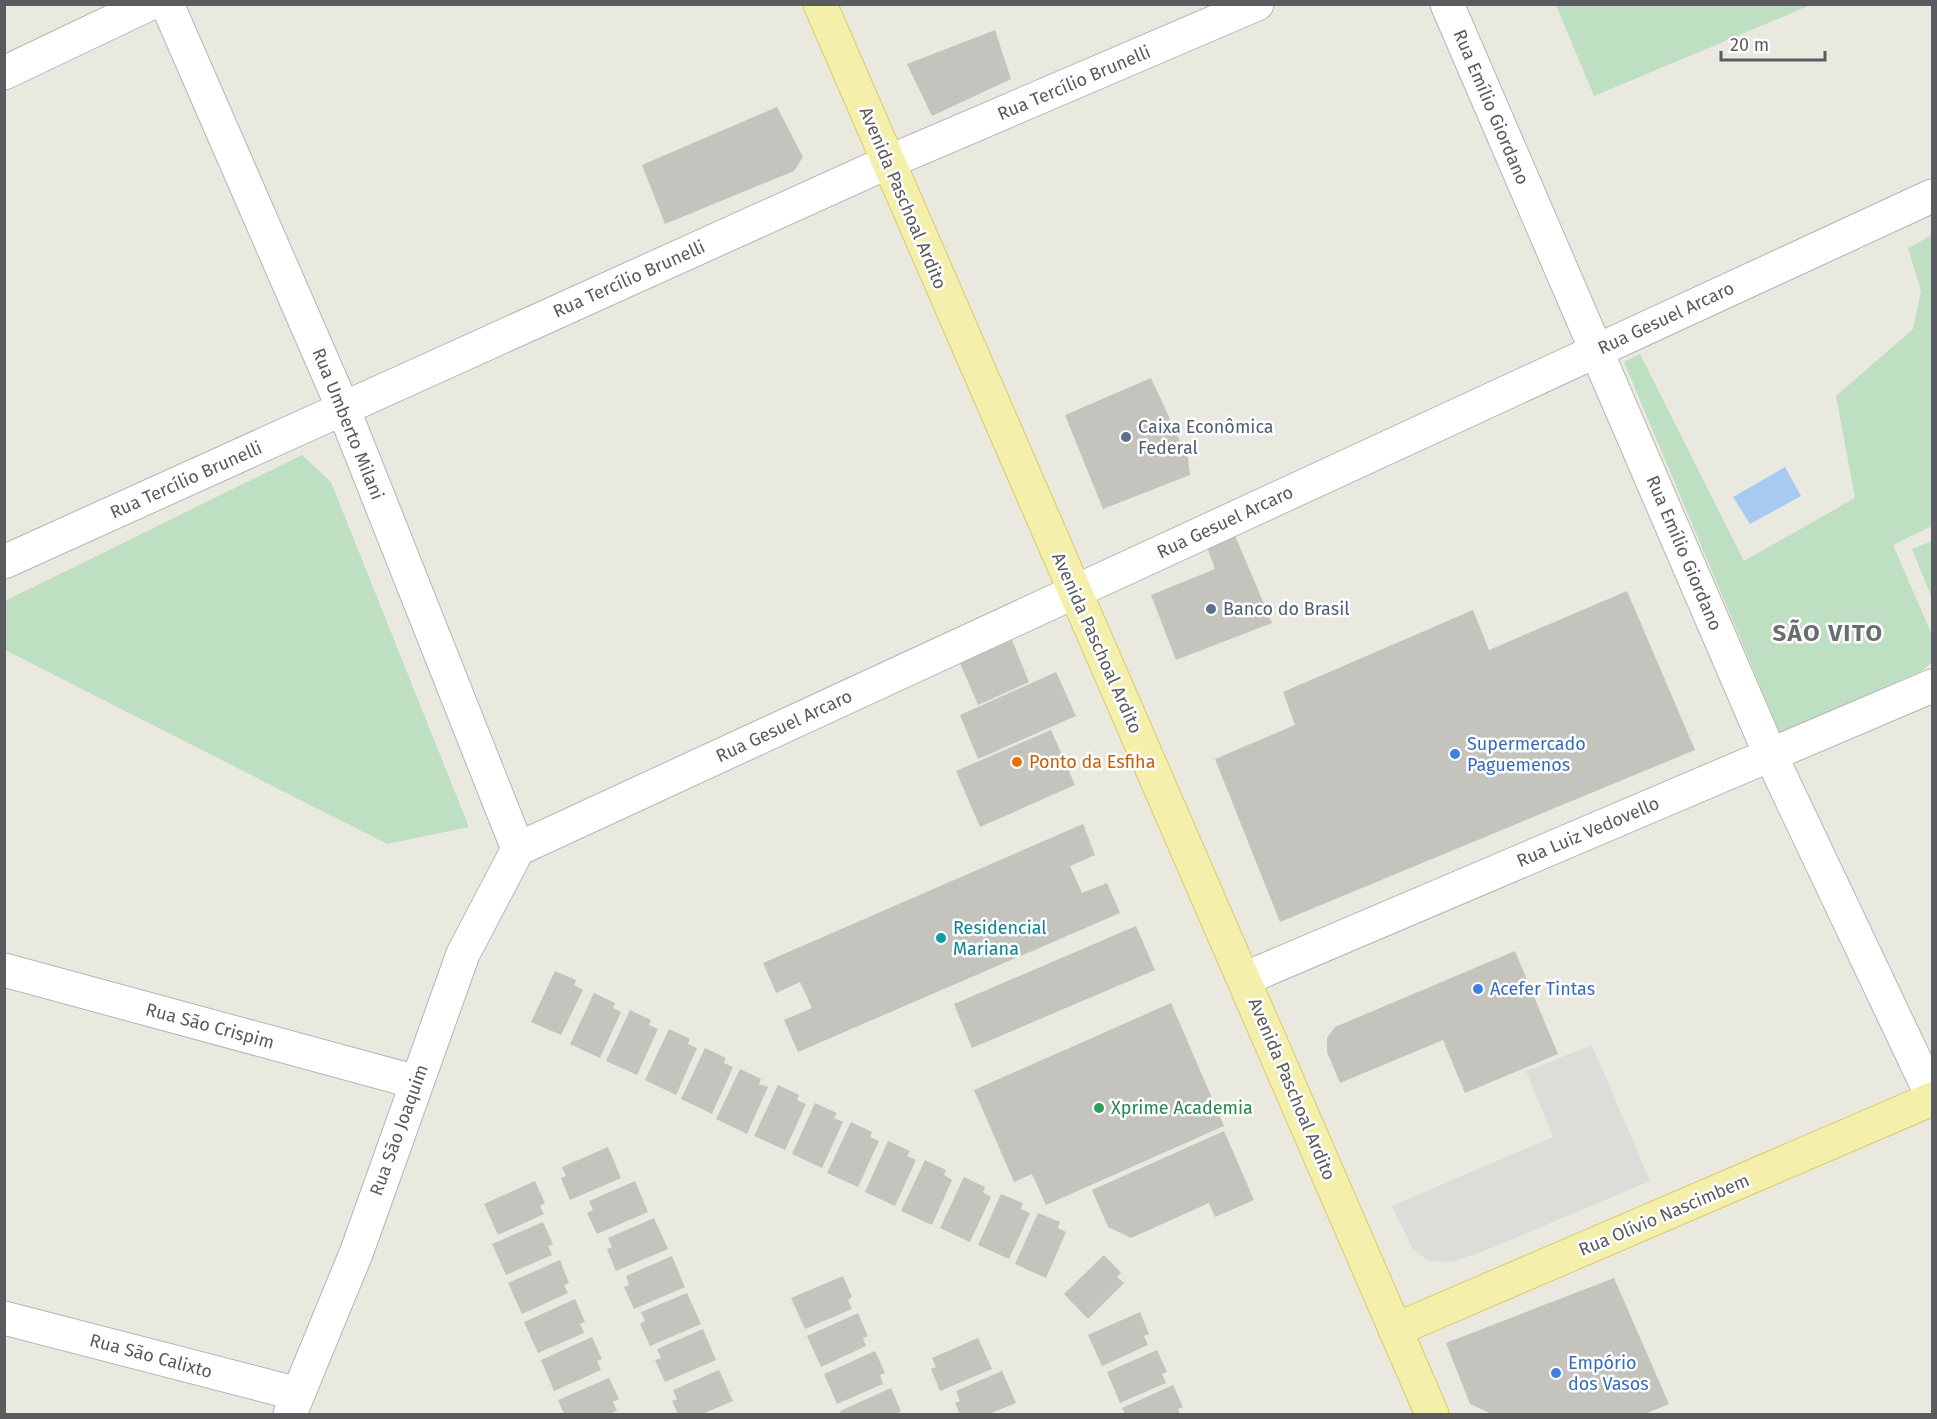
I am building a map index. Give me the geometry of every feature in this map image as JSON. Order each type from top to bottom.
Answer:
[{"type":"main road","name":"Avenida Paschoal Ardito","points":[[820,4],[886,162],[1432,1414]]},
{"type":"main road","name":"Rua Olívio Nascimbem","points":[[1395,1330],[1932,1098]]},
{"type":"street","points":[[4,73],[149,4]]},
{"type":"street","name":"Rua Umberto Milani","points":[[167,4],[344,408],[518,849]]},
{"type":"street","name":"Rua Tercílio Brunelli","points":[[4,562],[886,162],[1257,4]]},
{"type":"street","name":"Rua Emílio Giordano","points":[[1447,4],[1770,754],[1932,1098]]},
{"type":"street","name":"Rua Gesuel Arcaro","points":[[518,849],[1932,196]]},
{"type":"street","name":"Rua Luiz Vedovello","points":[[1244,979],[1932,686]]},
{"type":"street","name":"Rua São Joaquim","points":[[294,1404],[357,1251],[463,954],[518,849]]},
{"type":"street","name":"Rua São Crispim","points":[[4,970],[416,1082]]},
{"type":"street","name":"Rua São Calixto","points":[[4,1318],[294,1404]]},
{"type":"shaded area","points":[[1592,1045],[1650,1181],[1489,1249],[1452,1262],[1428,1261],[1413,1249],[1392,1206],[1553,1137],[1526,1071]]},
{"type":"green space","points":[[1556,5],[1811,5],[1594,96]]},
{"type":"green space","points":[[1932,235],[1932,526],[1893,545],[1932,635],[1932,662],[1922,671],[1780,733],[1624,362],[1640,354],[1744,561],[1855,498],[1836,396],[1913,329],[1921,291],[1908,248]]},
{"type":"green space","points":[[302,455],[331,482],[469,827],[387,844],[5,650],[5,601]]},
{"type":"green space","points":[[1932,541],[1932,598],[1912,549]]},
{"type":"water","points":[[1785,467],[1801,496],[1750,524],[1733,497]]},
{"type":"building","points":[[995,30],[1011,79],[932,116],[907,64]]},
{"type":"building","points":[[777,107],[803,157],[794,171],[665,224],[642,165]]},
{"type":"building","name":"Caixa Econômica Federal","points":[[1151,378],[1188,458],[1190,475],[1103,509],[1065,415]]},
{"type":"building","name":"Banco do Brasil","points":[[1234,533],[1272,623],[1176,660],[1151,595],[1215,569],[1207,547]]},
{"type":"building","name":"Supermercado Paguemenos","points":[[1627,591],[1695,750],[1280,922],[1215,759],[1295,725],[1283,692],[1473,610],[1489,650]]},
{"type":"building","points":[[1012,640],[1029,682],[978,705],[960,663]]},
{"type":"building","points":[[1056,672],[1076,716],[978,759],[960,715]]},
{"type":"building","points":[[1051,730],[1075,785],[980,827],[956,771]]},
{"type":"building","name":"Residencial Mariana","points":[[1083,824],[1095,855],[1070,866],[1082,893],[1107,883],[1120,913],[798,1052],[784,1020],[812,1008],[800,982],[776,993],[763,963]]},
{"type":"building","points":[[1136,926],[1155,970],[972,1048],[954,1004]]},
{"type":"building","name":"Acefer Tintas","points":[[1515,951],[1558,1054],[1465,1093],[1443,1040],[1340,1083],[1327,1052],[1327,1038],[1335,1027]]},
{"type":"building","points":[[555,971],[576,980],[574,985],[583,990],[561,1035],[531,1022]]},
{"type":"building","points":[[594,993],[615,1003],[613,1008],[621,1012],[600,1058],[570,1044]]},
{"type":"building","name":"Xprime Academia","points":[[1171,1003],[1224,1126],[1046,1205],[1032,1174],[1014,1182],[974,1090]]},
{"type":"building","points":[[630,1010],[651,1020],[649,1025],[658,1029],[637,1075],[606,1061]]},
{"type":"building","points":[[669,1029],[690,1039],[688,1044],[697,1048],[676,1095],[645,1080]]},
{"type":"building","points":[[705,1048],[726,1058],[724,1063],[733,1067],[712,1114],[681,1099]]},
{"type":"building","points":[[740,1069],[761,1079],[759,1084],[768,1087],[747,1134],[716,1119]]},
{"type":"building","points":[[778,1085],[799,1095],[797,1100],[806,1104],[785,1150],[754,1136]]},
{"type":"building","points":[[815,1103],[837,1113],[834,1118],[843,1122],[822,1168],[792,1154]]},
{"type":"building","points":[[851,1122],[872,1132],[870,1137],[879,1141],[858,1187],[827,1173]]},
{"type":"building","points":[[1224,1131],[1254,1200],[1215,1217],[1209,1203],[1131,1238],[1108,1227],[1092,1190]]},
{"type":"building","points":[[888,1141],[910,1151],[907,1156],[916,1160],[895,1206],[865,1192]]},
{"type":"building","points":[[608,1147],[621,1178],[570,1200],[561,1178],[566,1176],[562,1167]]},
{"type":"building","points":[[925,1160],[946,1170],[944,1175],[952,1180],[932,1225],[901,1211]]},
{"type":"building","points":[[964,1177],[985,1187],[983,1192],[991,1197],[970,1242],[940,1228]]},
{"type":"building","points":[[535,1181],[545,1203],[540,1206],[544,1214],[498,1235],[484,1204]]},
{"type":"building","points":[[635,1181],[648,1212],[597,1234],[587,1213],[593,1210],[589,1201]]},
{"type":"building","points":[[1001,1194],[1023,1203],[1021,1209],[1030,1213],[1009,1259],[978,1245]]},
{"type":"building","points":[[1038,1213],[1060,1222],[1058,1228],[1066,1232],[1046,1278],[1015,1264]]},
{"type":"building","points":[[654,1218],[668,1249],[616,1271],[607,1249],[612,1247],[608,1238]]},
{"type":"building","points":[[543,1222],[553,1244],[548,1246],[552,1255],[506,1275],[492,1244]]},
{"type":"building","points":[[1104,1255],[1121,1273],[1117,1277],[1124,1283],[1088,1319],[1064,1294]]},
{"type":"building","points":[[672,1256],[685,1287],[634,1309],[624,1287],[629,1285],[626,1276]]},
{"type":"building","points":[[560,1260],[569,1283],[564,1285],[568,1293],[522,1314],[508,1283]]},
{"type":"building","points":[[843,1276],[852,1297],[848,1300],[852,1309],[805,1329],[791,1298]]},
{"type":"building","name":"Empório dos Vasos","points":[[1614,1278],[1669,1404],[1645,1414],[1492,1414],[1470,1404],[1446,1343]]},
{"type":"building","points":[[687,1293],[701,1324],[650,1346],[640,1324],[645,1321],[641,1312]]},
{"type":"building","points":[[575,1299],[585,1322],[580,1324],[584,1333],[538,1353],[524,1322]]},
{"type":"building","points":[[1140,1312],[1149,1334],[1144,1336],[1148,1345],[1102,1366],[1088,1335]]},
{"type":"building","points":[[858,1313],[868,1336],[863,1338],[866,1346],[821,1367],[807,1336]]},
{"type":"building","points":[[703,1329],[716,1360],[665,1382],[655,1360],[661,1358],[657,1349]]},
{"type":"building","points":[[592,1337],[602,1359],[597,1361],[601,1370],[554,1391],[541,1360]]},
{"type":"building","points":[[978,1338],[992,1369],[940,1391],[931,1369],[936,1367],[932,1358]]},
{"type":"building","points":[[1157,1350],[1167,1372],[1162,1374],[1166,1383],[1120,1403],[1107,1372]]},
{"type":"building","points":[[875,1351],[885,1373],[880,1375],[883,1384],[837,1404],[824,1374]]},
{"type":"building","points":[[719,1370],[733,1401],[702,1414],[678,1414],[672,1401],[677,1399],[673,1390]]},
{"type":"building","points":[[1002,1371],[1016,1403],[989,1414],[960,1414],[955,1403],[960,1401],[956,1391]]},
{"type":"building","points":[[609,1378],[619,1399],[613,1402],[617,1411],[609,1414],[564,1414],[558,1400]]},
{"type":"building","points":[[1173,1385],[1183,1407],[1178,1409],[1180,1414],[1125,1414],[1122,1408]]},
{"type":"building","points":[[891,1388],[901,1411],[896,1414],[841,1414],[840,1411]]},
{"type":"place","name":"Caixa Econômica Federal","points":[[1126,437]]},
{"type":"place","name":"Banco do Brasil","points":[[1211,609]]},
{"type":"place","name":"Supermercado Paguemenos","points":[[1455,754]]},
{"type":"place","name":"Ponto da Esfiha","points":[[1017,762]]},
{"type":"place","name":"Residencial Mariana","points":[[941,938]]},
{"type":"place","name":"Acefer Tintas","points":[[1478,989]]},
{"type":"place","name":"Xprime Academia","points":[[1099,1108]]},
{"type":"place","name":"Empório dos Vasos","points":[[1556,1373]]},
{"type":"district","name":"SÃO VITO","points":[[1828,633]]}]
